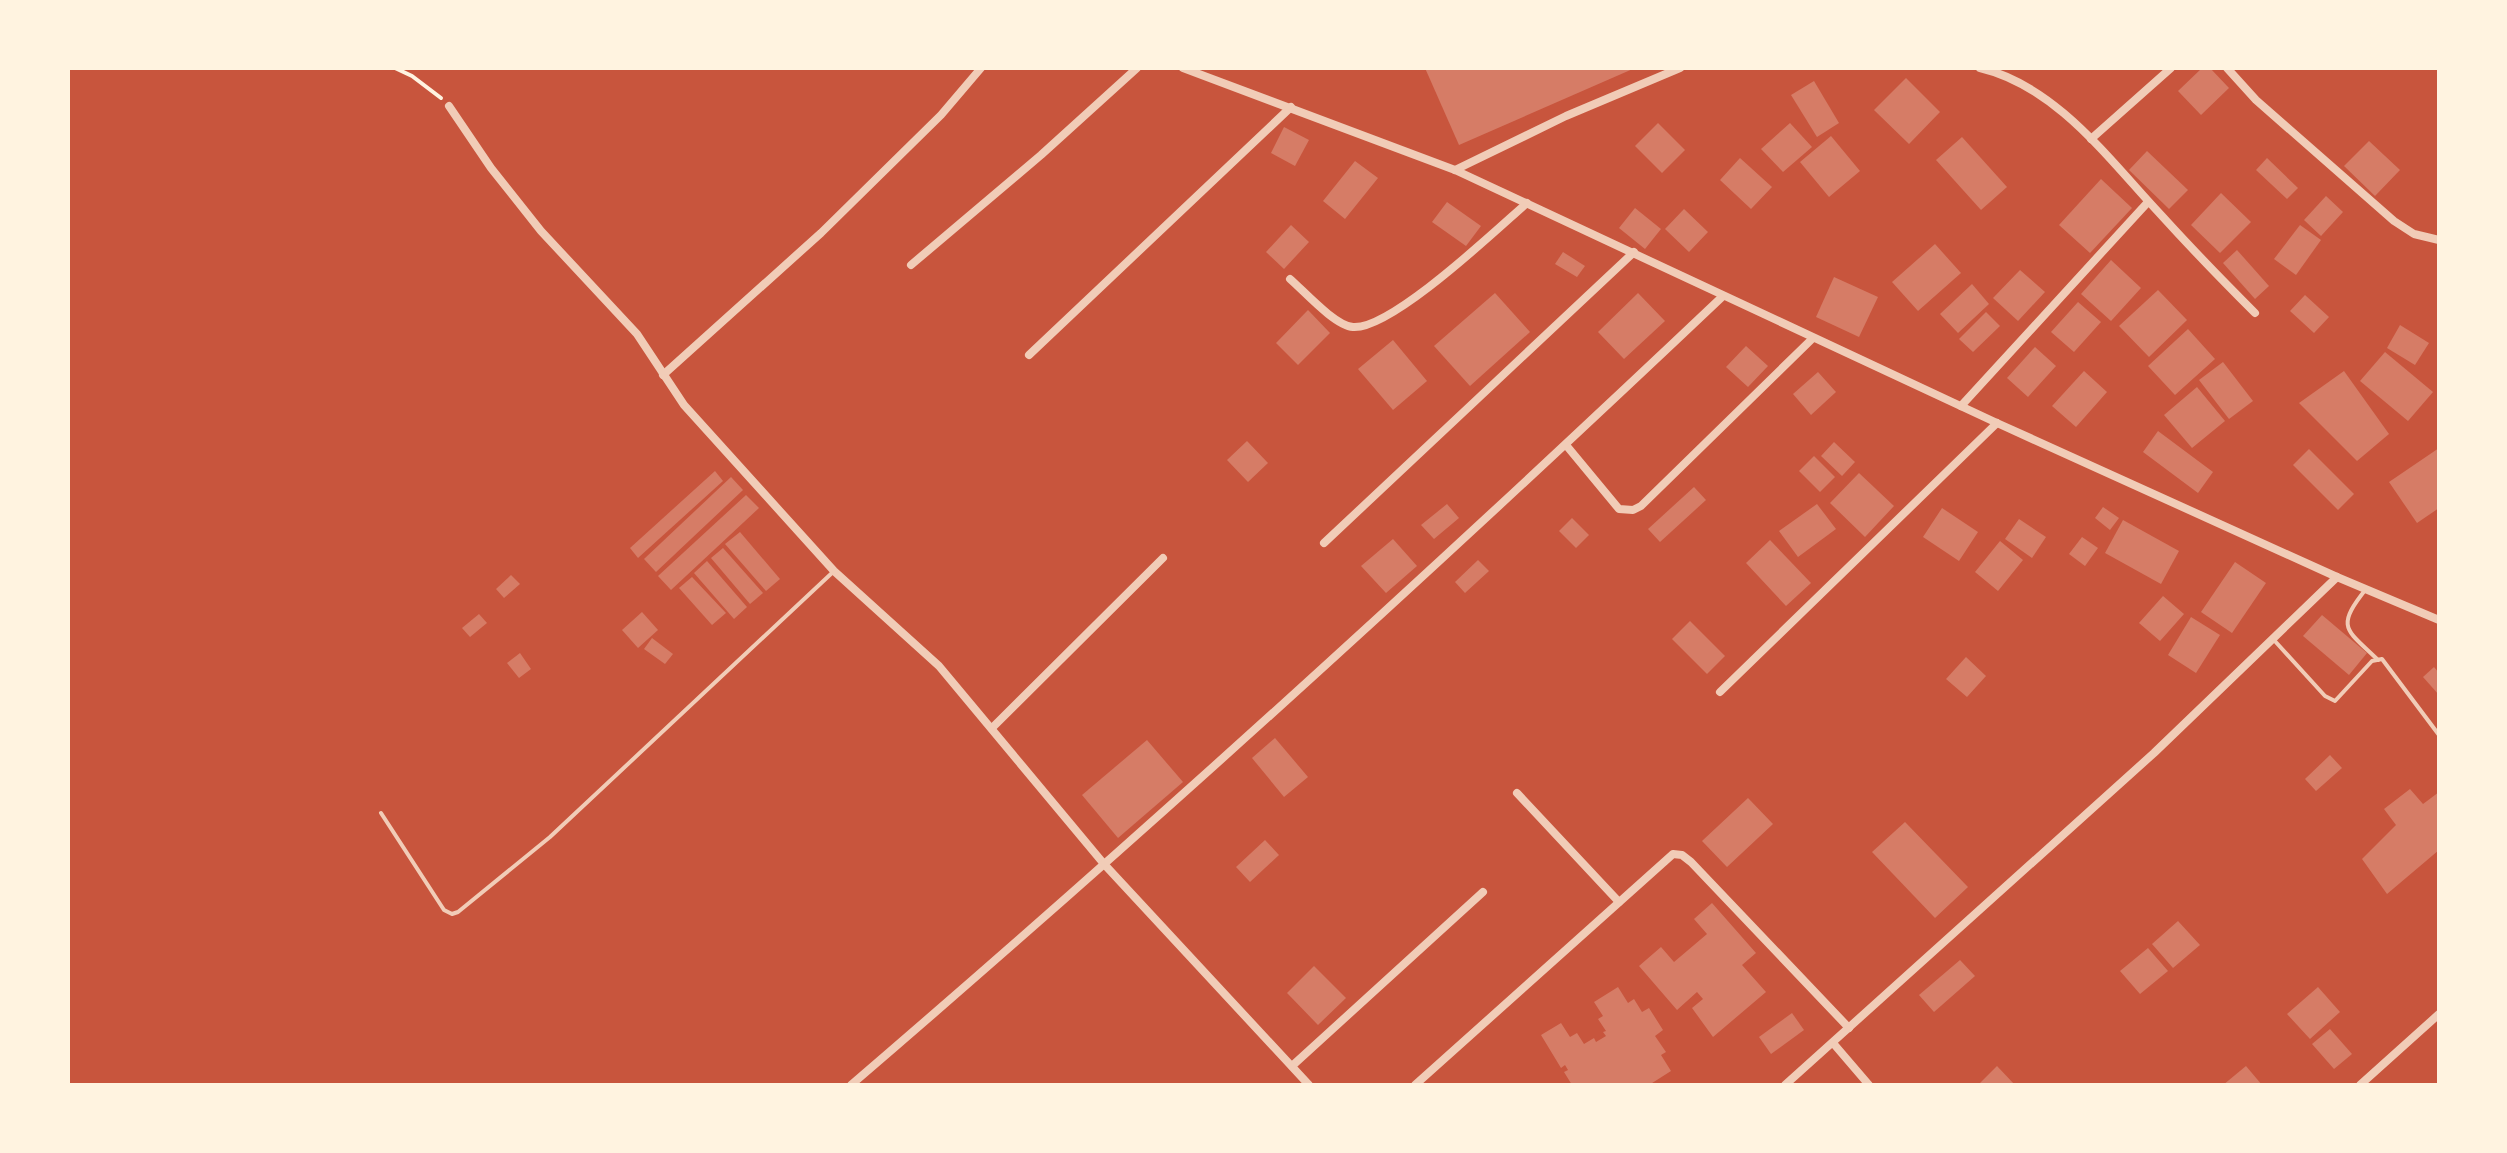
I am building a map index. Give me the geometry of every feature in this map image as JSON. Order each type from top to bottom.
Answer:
[{"type":"street","points":[[663,375],[832,223],[941,115],[981,68]]},
{"type":"street","points":[[911,265],[1041,155],[1137,68]]},
{"type":"street","points":[[1183,68],[1455,170],[1997,423],[2439,620]]},
{"type":"street","points":[[1455,170],[1566,116],[1680,68]]},
{"type":"street","points":[[1980,68],[2028,87],[2056,107],[2091,139],[2255,313]]},
{"type":"street","points":[[2091,139],[2171,68]]},
{"type":"street","points":[[2227,68],[2256,100],[2394,221],[2414,234],[2439,240]]},
{"type":"street","points":[[449,106],[491,168],[541,231],[637,334],[684,405],[834,571],[939,666],[1104,864],[1309,1085]]},
{"type":"street","points":[[1029,355],[1291,107]]},
{"type":"street","points":[[1961,406],[2148,202]]},
{"type":"street","points":[[1290,279],[1340,323],[1354,327],[1367,324],[1388,314],[1435,281],[1527,203]]},
{"type":"street","points":[[1324,543],[1634,252]]},
{"type":"street","points":[[851,1085],[1104,864],[1566,445],[1723,296]]},
{"type":"street","points":[[1566,445],[1619,509],[1633,510],[1641,506],[1813,338]]},
{"type":"street","points":[[1720,692],[1997,423]]},
{"type":"street","points":[[992,728],[1163,558]]},
{"type":"street","points":[[1785,1085],[2154,753],[2337,577]]},
{"type":"street","points":[[1517,793],[1619,902]]},
{"type":"street","points":[[1415,1085],[1673,854],[1682,855],[1849,1028]]},
{"type":"street","points":[[1292,1066],[1483,892]]},
{"type":"street","points":[[2360,1085],[2439,1014]]},
{"type":"street","points":[[1833,1043],[1869,1085]]},
{"type":"lane","points":[[381,813],[444,910],[452,914],[465,909],[550,837],[834,571]]},
{"type":"lane","points":[[2366,589],[2349,612],[2346,623],[2350,633],[2378,660]]},
{"type":"lane","points":[[2273,639],[2325,696],[2335,701],[2372,661],[2382,659],[2439,735]]},
{"type":"path","points":[[395,68],[434,91],[449,106]]},
{"type":"building","points":[[1425,68],[1635,68],[1459,145]]},
{"type":"building","points":[[2202,68],[2210,68],[2229,88],[2201,115],[2178,91]]},
{"type":"building","points":[[1906,78],[1940,112],[1909,144],[1874,110]]},
{"type":"building","points":[[1814,81],[1839,123],[1817,137],[1791,95]]},
{"type":"building","points":[[1658,123],[1685,150],[1662,173],[1635,146]]},
{"type":"building","points":[[1790,123],[1812,147],[1783,172],[1761,149]]},
{"type":"building","points":[[1284,127],[1309,140],[1295,166],[1271,153]]},
{"type":"building","points":[[1831,136],[1860,171],[1829,197],[1800,162]]},
{"type":"building","points":[[1962,137],[2007,187],[1981,210],[1936,160]]},
{"type":"building","points":[[2369,141],[2400,170],[2375,196],[2344,166]]},
{"type":"building","points":[[2147,151],[2188,190],[2169,209],[2129,170]]},
{"type":"building","points":[[1740,158],[1772,187],[1751,209],[1720,180]]},
{"type":"building","points":[[2267,158],[2298,188],[2287,199],[2256,170]]},
{"type":"building","points":[[1355,161],[1378,178],[1345,219],[1323,201]]},
{"type":"building","points":[[2101,179],[2132,208],[2090,253],[2059,225]]},
{"type":"building","points":[[2221,193],[2251,222],[2220,253],[2191,225]]},
{"type":"building","points":[[2326,196],[2343,212],[2321,236],[2304,220]]},
{"type":"building","points":[[1447,202],[1481,226],[1466,246],[1432,222]]},
{"type":"building","points":[[1635,208],[1661,229],[1645,249],[1619,228]]},
{"type":"building","points":[[1684,209],[1708,232],[1689,252],[1665,229]]},
{"type":"building","points":[[1291,225],[1309,242],[1284,269],[1266,252]]},
{"type":"building","points":[[2300,225],[2321,240],[2296,275],[2274,259]]},
{"type":"building","points":[[1935,244],[1961,273],[1918,311],[1892,282]]},
{"type":"building","points":[[2237,250],[2269,286],[2255,299],[2223,263]]},
{"type":"building","points":[[1563,252],[1585,266],[1577,277],[1555,264]]},
{"type":"building","points":[[2111,260],[2141,288],[2111,321],[2081,294]]},
{"type":"building","points":[[2020,270],[2045,292],[2018,321],[1993,298]]},
{"type":"building","points":[[1834,277],[1878,297],[1859,337],[1816,317]]},
{"type":"building","points":[[1972,284],[1989,304],[1958,333],[1940,314]]},
{"type":"building","points":[[2158,290],[2187,320],[2149,357],[2119,326]]},
{"type":"building","points":[[1495,293],[1530,332],[1470,386],[1434,346]]},
{"type":"building","points":[[1638,293],[1665,321],[1624,359],[1598,332]]},
{"type":"building","points":[[2305,295],[2329,317],[2314,333],[2290,311]]},
{"type":"building","points":[[2078,302],[2101,322],[2074,352],[2051,332]]},
{"type":"building","points":[[1308,310],[1330,333],[1298,365],[1276,343]]},
{"type":"building","points":[[1986,312],[2000,326],[1973,352],[1959,339]]},
{"type":"building","points":[[2400,325],[2429,343],[2415,365],[2387,348]]},
{"type":"building","points":[[2188,329],[2215,359],[2175,395],[2148,366]]},
{"type":"building","points":[[1393,340],[1427,381],[1393,410],[1358,369]]},
{"type":"building","points":[[1746,346],[1768,366],[1748,387],[1726,367]]},
{"type":"building","points":[[2035,347],[2056,366],[2028,397],[2007,378]]},
{"type":"building","points":[[2385,352],[2433,392],[2408,421],[2360,381]]},
{"type":"building","points":[[2223,362],[2253,401],[2229,419],[2199,380]]},
{"type":"building","points":[[2084,371],[2107,392],[2076,427],[2052,406]]},
{"type":"building","points":[[2344,371],[2389,434],[2357,461],[2299,403]]},
{"type":"building","points":[[1818,372],[1836,392],[1811,415],[1793,394]]},
{"type":"building","points":[[2197,387],[2225,421],[2192,448],[2164,415]]},
{"type":"building","points":[[2158,431],[2213,472],[2198,493],[2143,452]]},
{"type":"building","points":[[1247,441],[1268,463],[1248,482],[1227,460]]},
{"type":"building","points":[[1834,442],[1855,462],[1842,476],[1821,456]]},
{"type":"building","points":[[2439,448],[2439,508],[2417,523],[2389,482]]},
{"type":"building","points":[[2309,449],[2354,494],[2338,510],[2293,465]]},
{"type":"building","points":[[1814,456],[1835,477],[1820,492],[1799,471]]},
{"type":"building","points":[[715,471],[723,481],[638,558],[630,548]]},
{"type":"building","points":[[1859,473],[1894,506],[1865,537],[1830,503]]},
{"type":"building","points":[[731,477],[743,490],[656,572],[644,559]]},
{"type":"building","points":[[1694,487],[1706,500],[1660,542],[1648,529]]},
{"type":"building","points":[[746,495],[759,508],[671,590],[658,576]]},
{"type":"building","points":[[1447,504],[1459,518],[1434,539],[1421,525]]},
{"type":"building","points":[[1817,504],[1836,529],[1798,557],[1779,531]]},
{"type":"building","points":[[2103,507],[2119,518],[2110,530],[2095,518]]},
{"type":"building","points":[[1942,508],[1978,532],[1959,561],[1923,537]]},
{"type":"building","points":[[1572,518],[1589,535],[1576,548],[1559,531]]},
{"type":"building","points":[[2019,519],[2046,537],[2032,558],[2005,539]]},
{"type":"building","points":[[2123,520],[2179,551],[2161,584],[2105,553]]},
{"type":"building","points":[[740,532],[780,579],[766,591],[725,544]]},
{"type":"building","points":[[2082,537],[2098,548],[2085,566],[2069,554]]},
{"type":"building","points":[[1393,539],[1417,566],[1386,593],[1361,566]]},
{"type":"building","points":[[1770,540],[1811,583],[1786,606],[1746,563]]},
{"type":"building","points":[[2000,541],[2023,560],[1998,591],[1975,572]]},
{"type":"building","points":[[723,548],[763,593],[750,604],[711,558]]},
{"type":"building","points":[[1478,560],[1489,571],[1465,593],[1455,582]]},
{"type":"building","points":[[707,561],[747,607],[734,619],[694,573]]},
{"type":"building","points":[[2235,562],[2266,583],[2232,633],[2201,612]]},
{"type":"building","points":[[511,575],[520,584],[504,598],[496,589]]},
{"type":"building","points":[[692,577],[726,613],[712,625],[679,588]]},
{"type":"building","points":[[2163,596],[2184,614],[2160,641],[2139,623]]},
{"type":"building","points":[[642,612],[658,630],[638,648],[622,630]]},
{"type":"building","points":[[479,614],[487,623],[470,637],[462,628]]},
{"type":"building","points":[[2322,615],[2367,653],[2349,675],[2303,636]]},
{"type":"building","points":[[2191,617],[2220,635],[2196,673],[2168,655]]},
{"type":"building","points":[[1690,621],[1725,656],[1707,674],[1672,639]]},
{"type":"building","points":[[652,638],[673,654],[665,664],[644,649]]},
{"type":"building","points":[[520,653],[531,669],[519,678],[507,663]]},
{"type":"building","points":[[1966,657],[1986,676],[1967,697],[1946,679]]},
{"type":"building","points":[[2434,667],[2439,673],[2439,695],[2423,677]]},
{"type":"building","points":[[1275,738],[1308,777],[1284,797],[1252,758]]},
{"type":"building","points":[[1147,740],[1183,782],[1118,838],[1082,795]]},
{"type":"building","points":[[2330,755],[2342,768],[2316,791],[2305,779]]},
{"type":"building","points":[[2410,789],[2423,804],[2439,792],[2439,850],[2387,894],[2362,859],[2396,825],[2384,809]]},
{"type":"building","points":[[1748,798],[1773,824],[1727,867],[1702,841]]},
{"type":"building","points":[[1905,822],[1968,887],[1935,918],[1872,852]]},
{"type":"building","points":[[1265,840],[1279,855],[1250,882],[1236,867]]},
{"type":"building","points":[[1712,903],[1756,953],[1742,965],[1766,992],[1713,1037],[1692,1008],[1703,999],[1697,992],[1677,1010],[1639,966],[1661,947],[1674,962],[1707,934],[1694,919]]},
{"type":"building","points":[[2178,921],[2200,945],[2173,968],[2152,944]]},
{"type":"building","points":[[2148,948],[2168,971],[2140,994],[2120,971]]},
{"type":"building","points":[[1960,960],[1975,976],[1934,1012],[1919,995]]},
{"type":"building","points":[[1314,966],[1346,998],[1318,1025],[1287,993]]},
{"type":"building","points":[[1618,987],[1628,1003],[1634,999],[1642,1012],[1649,1008],[1663,1030],[1655,1036],[1666,1052],[1661,1055],[1671,1071],[1649,1085],[1572,1085],[1564,1072],[1568,1070],[1565,1065],[1561,1068],[1541,1035],[1561,1023],[1570,1037],[1577,1033],[1584,1044],[1606,1036],[1598,1019],[1603,1016],[1594,1002]]},
{"type":"building","points":[[2318,987],[2340,1012],[2310,1039],[2287,1014]]},
{"type":"building","points":[[1792,1013],[1804,1030],[1771,1054],[1759,1037]]},
{"type":"building","points":[[2330,1029],[2352,1054],[2334,1069],[2312,1044]]},
{"type":"building","points":[[1997,1066],[2015,1085],[1978,1085]]},
{"type":"building","points":[[2246,1066],[2262,1085],[2223,1085]]}]
